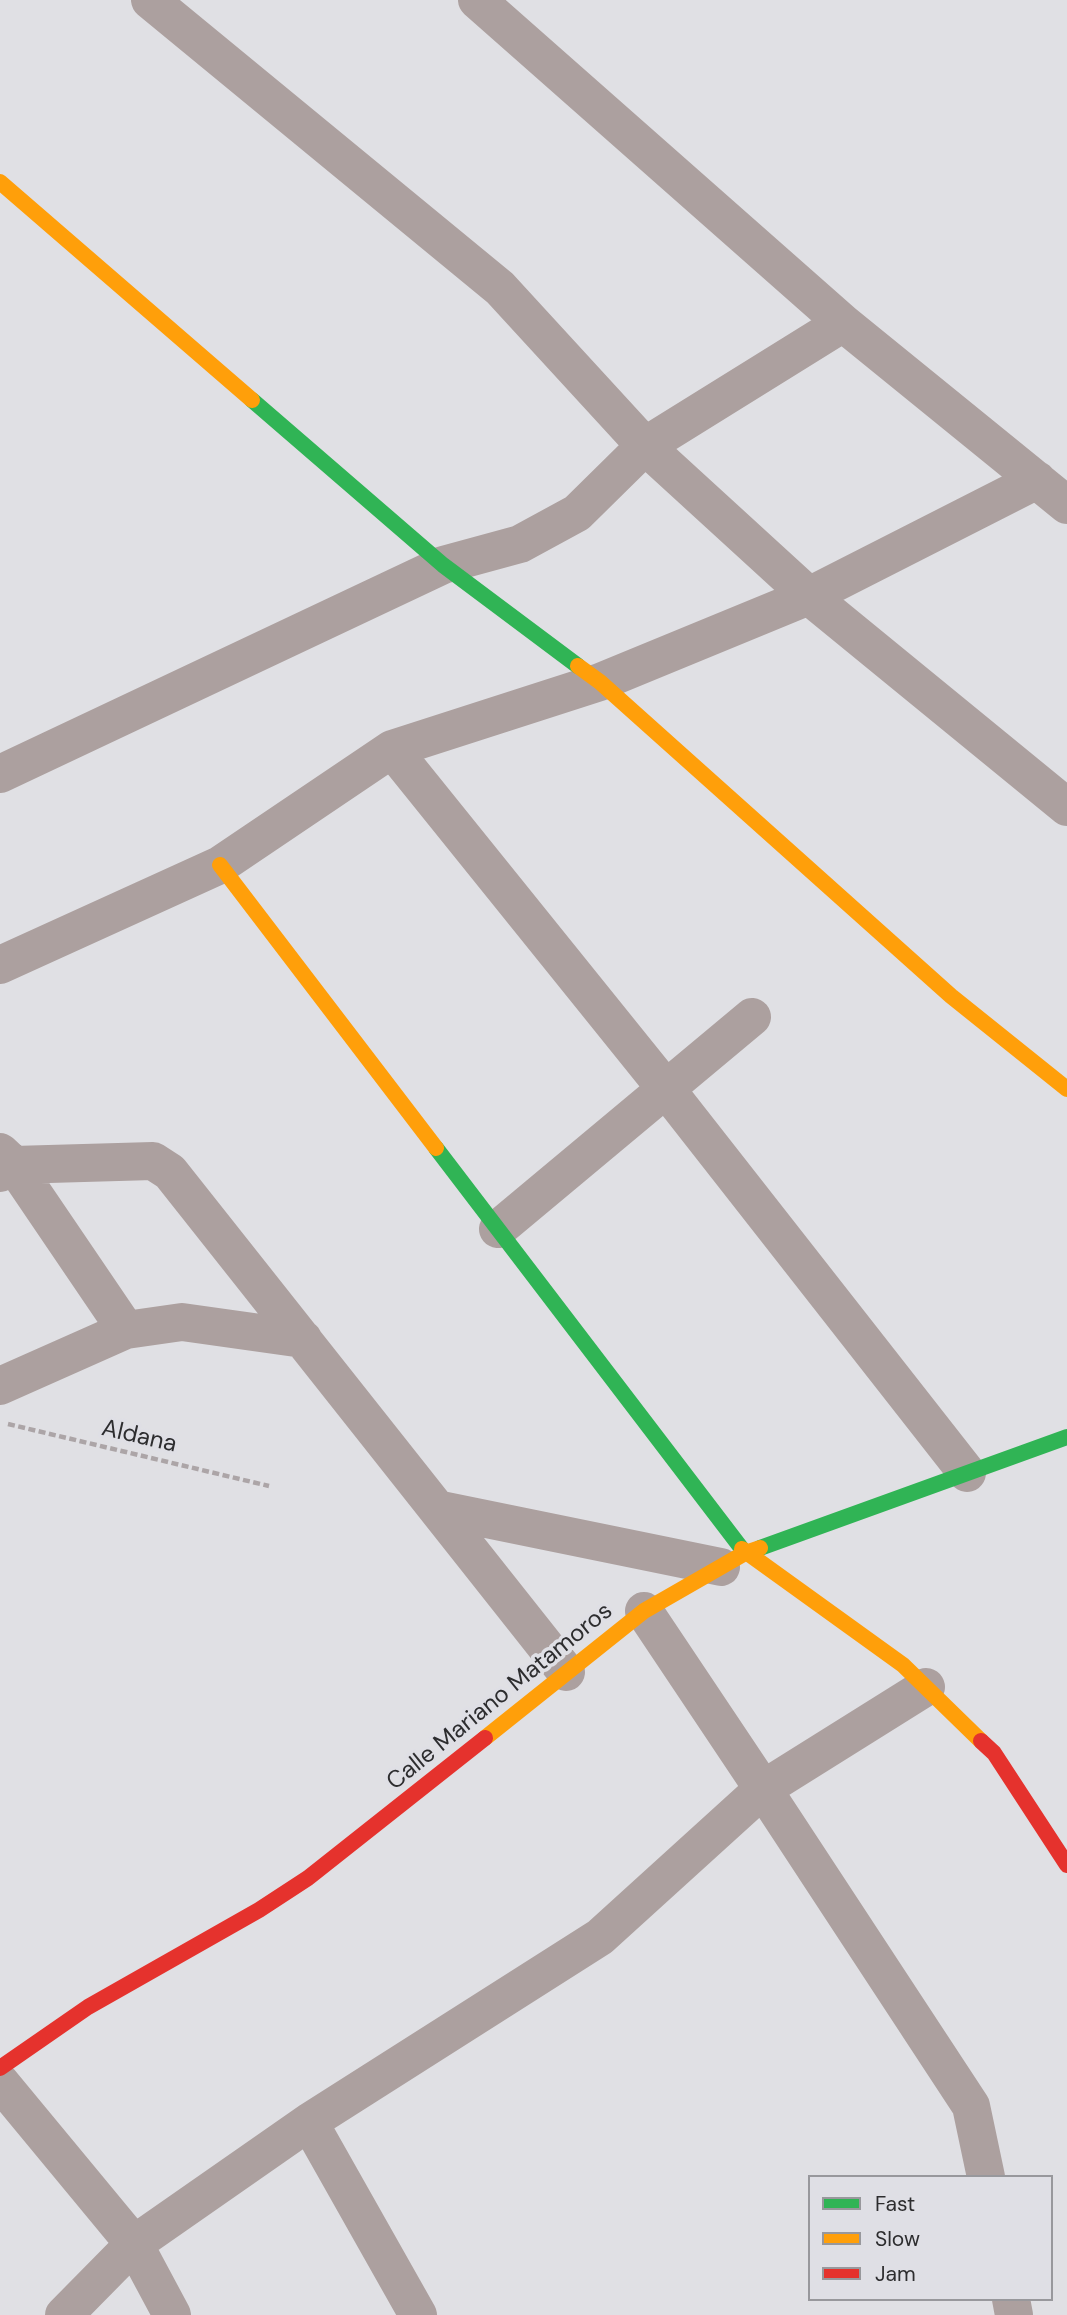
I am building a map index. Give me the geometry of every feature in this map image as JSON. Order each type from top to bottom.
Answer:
[{"type":"street","points":[[150,0],[500,288],[645,446],[809,596],[1067,807]]},
{"type":"street","points":[[477,0],[843,323],[1067,505]]},
{"type":"street","points":[[0,182],[443,565],[600,682],[951,996],[1067,1089]]},
{"type":"street","points":[[0,774],[443,565],[520,544],[577,513],[645,446],[843,323]]},
{"type":"street","points":[[0,965],[220,865],[392,749],[600,682],[809,596],[1037,480]]},
{"type":"street","points":[[392,749],[666,1089],[967,1473]]},
{"type":"street","points":[[220,865],[498,1229],[733,1560]]},
{"type":"street","points":[[498,1229],[752,1017]]},
{"type":"street","points":[[5,1163],[153,1161],[170,1172],[566,1672]]},
{"type":"street","points":[[5,1163],[126,1330]]},
{"type":"street","points":[[0,1386],[126,1330],[182,1322],[303,1339]]},
{"type":"street","name":"Calle Mariano Matamoros","points":[[0,2068],[88,2007],[259,1910],[308,1878],[644,1611],[733,1560],[1067,1437]]},
{"type":"street","points":[[437,1509],[733,1560],[903,1665],[994,1753],[1067,1865]]},
{"type":"street","points":[[644,1611],[971,2106],[986,2175]]},
{"type":"street","points":[[64,2315],[134,2244],[309,2122],[600,1937],[763,1789],[926,1687]]},
{"type":"street","points":[[0,2081],[134,2244],[172,2315]]},
{"type":"street","points":[[309,2122],[418,2315]]},
{"type":"path","name":"Aldana","points":[[0,1422],[269,1486]]},
{"type":"traffic: fast","points":[[252,400],[443,565],[578,666]]},
{"type":"traffic: fast","points":[[436,1148],[742,1549]]},
{"type":"traffic: fast","points":[[760,1548],[1067,1437]]},
{"type":"traffic: slow","points":[[0,182],[252,400]]},
{"type":"traffic: slow","points":[[578,666],[600,682],[951,996],[1067,1089]]},
{"type":"traffic: slow","points":[[220,865],[436,1148]]},
{"type":"traffic: slow","points":[[485,1738],[644,1611],[745,1553],[760,1548]]},
{"type":"traffic: slow","points":[[742,1549],[903,1665],[981,1741]]},
{"type":"traffic: jam","points":[[0,2068],[88,2007],[259,1910],[308,1878],[485,1738]]},
{"type":"traffic: jam","points":[[981,1741],[994,1753],[1067,1865]]}]
